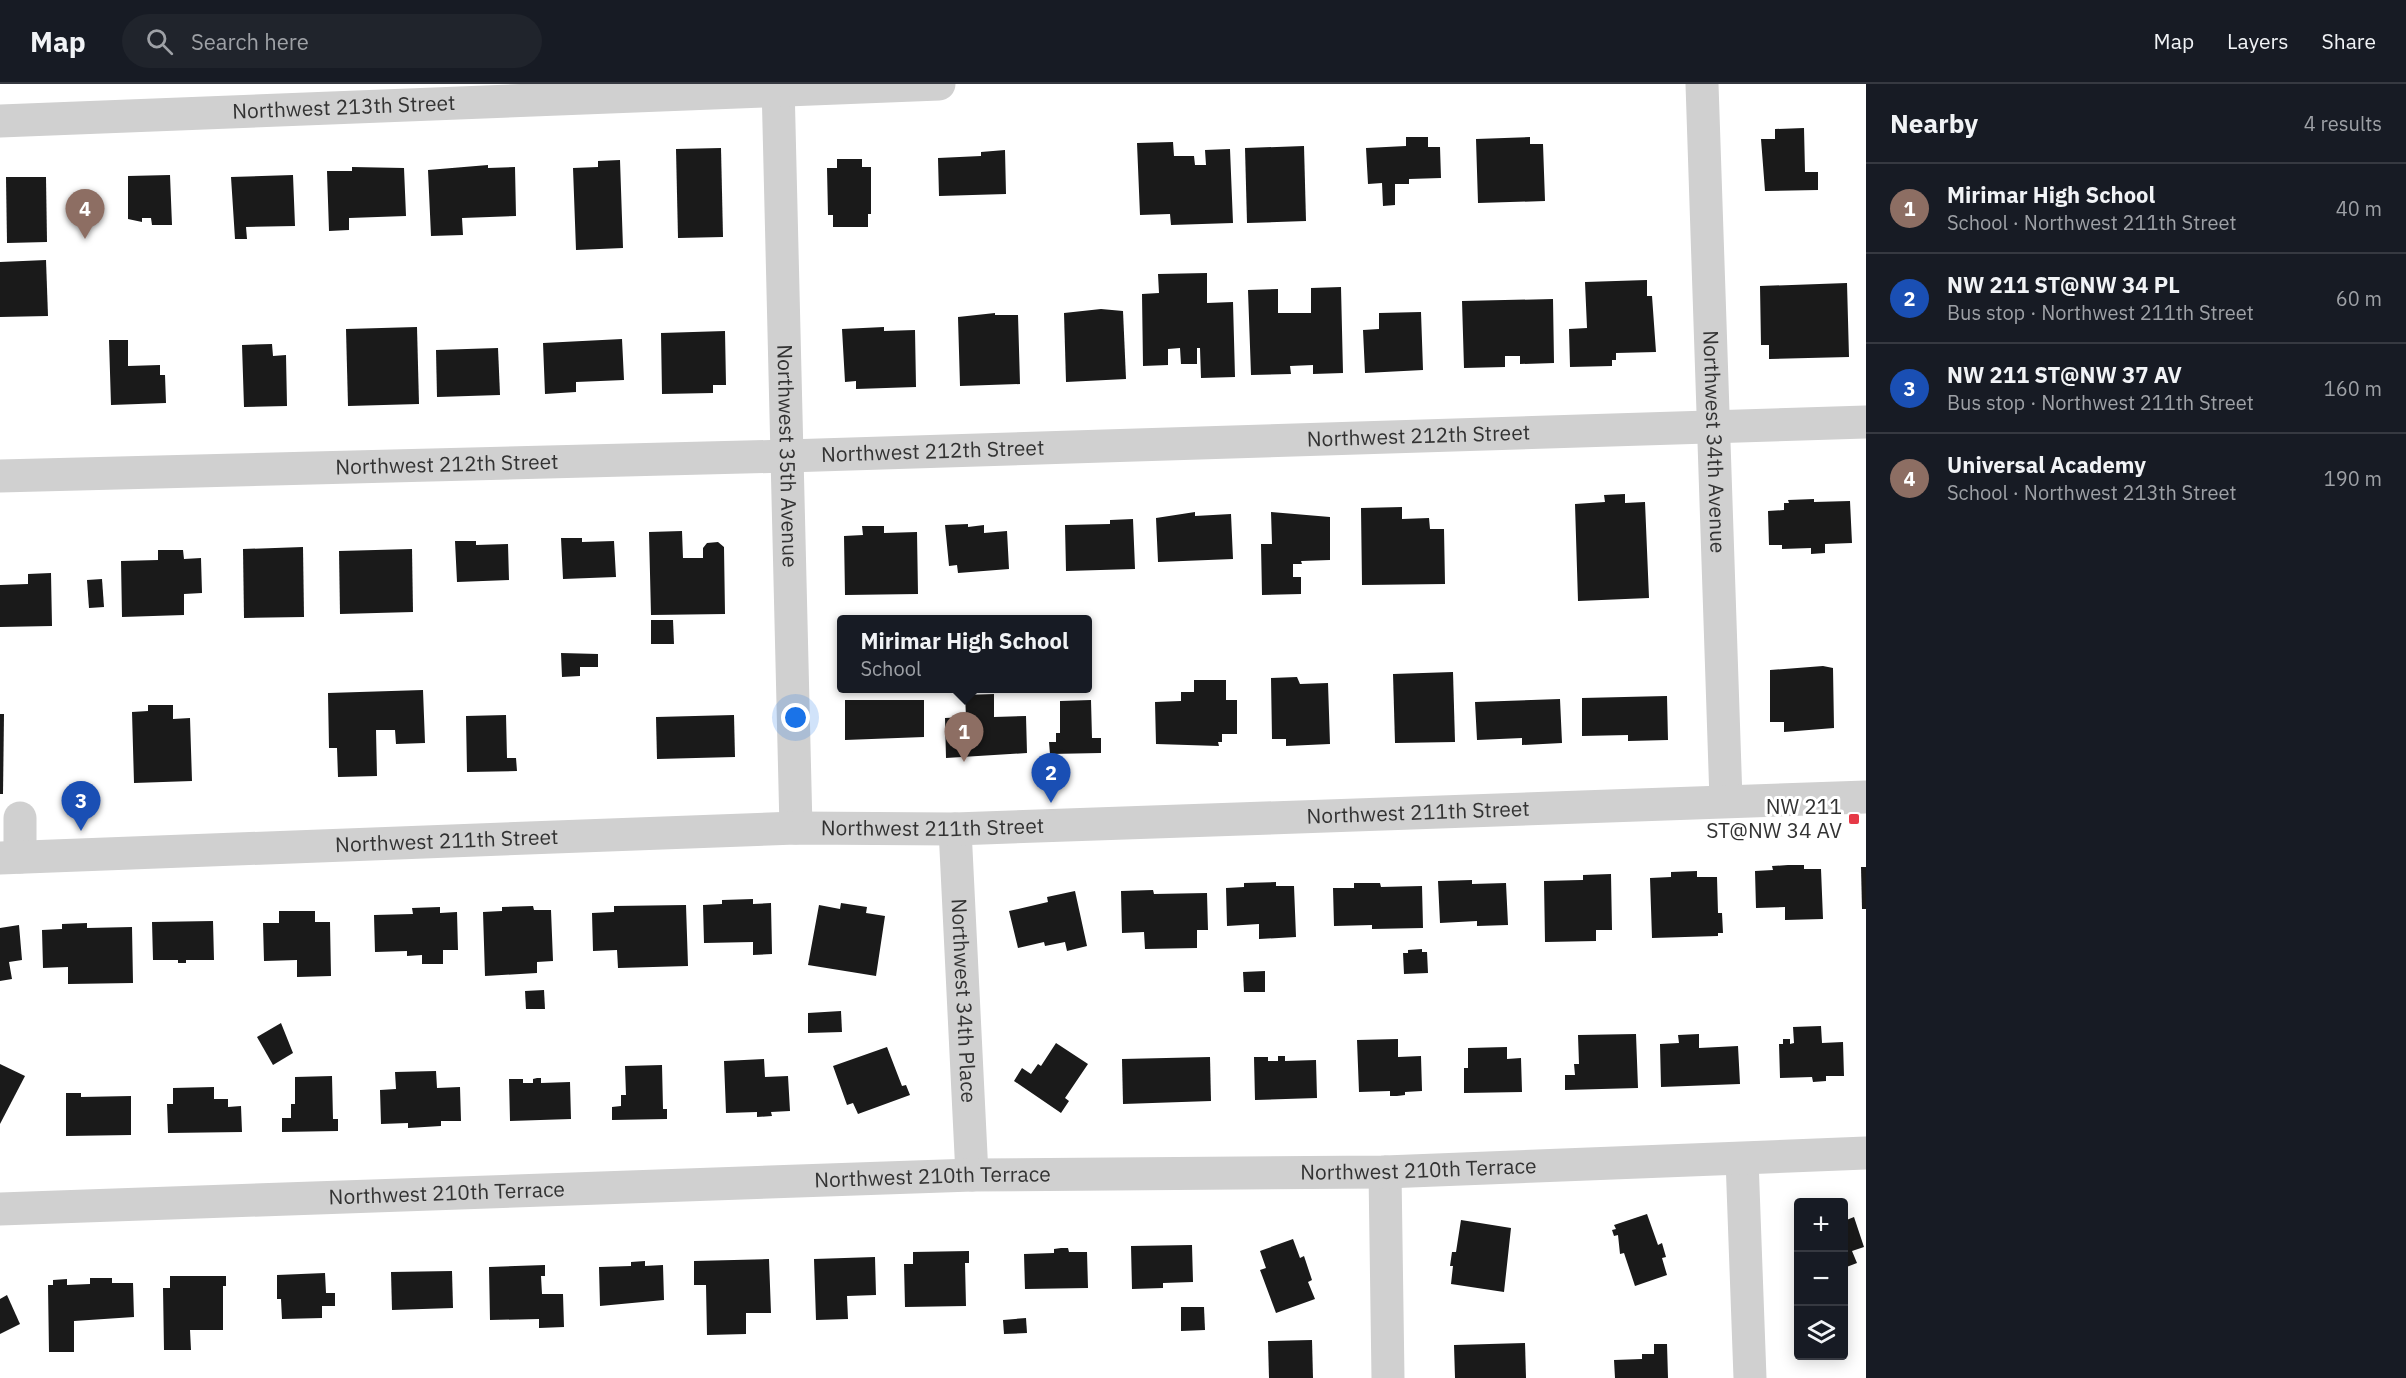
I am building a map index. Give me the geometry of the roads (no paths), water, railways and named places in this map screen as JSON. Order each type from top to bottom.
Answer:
[{"type":"street","name":"Northwest 213th Street","points":[[0,121],[778,86],[939,84]]},
{"type":"street","name":"Northwest 34th Avenue","points":[[1702,84],[1726,800]]},
{"type":"street","name":"Northwest 35th Avenue","points":[[778,86],[796,828]]},
{"type":"street","name":"Northwest 212th Street","points":[[0,476],[787,456],[1866,422]]},
{"type":"street","name":"Northwest 211th Street","points":[[10,857],[796,828],[956,829],[1726,800],[1866,797]]},
{"type":"street","points":[[10,857],[20,818]]},
{"type":"street","name":"Northwest 34th Place","points":[[956,829],[972,1175]]},
{"type":"street","name":"Northwest 210th Terrace","points":[[0,1209],[972,1175],[1385,1172],[1866,1153]]},
{"type":"street","points":[[1742,1159],[1750,1378]]},
{"type":"street","points":[[1385,1172],[1388,1378]]},
{"type":"place","name":"Universal Academy","points":[[85,239]]},
{"type":"place","name":"Mirimar High School","points":[[964,762]]},
{"type":"place","name":"NW 211 ST@NW 34 PL","points":[[1051,803]]},
{"type":"place","name":"NW 211 ST@NW 34 AV","points":[[1854,819]]},
{"type":"place","name":"NW 211 ST@NW 37 AV","points":[[81,831]]}]
